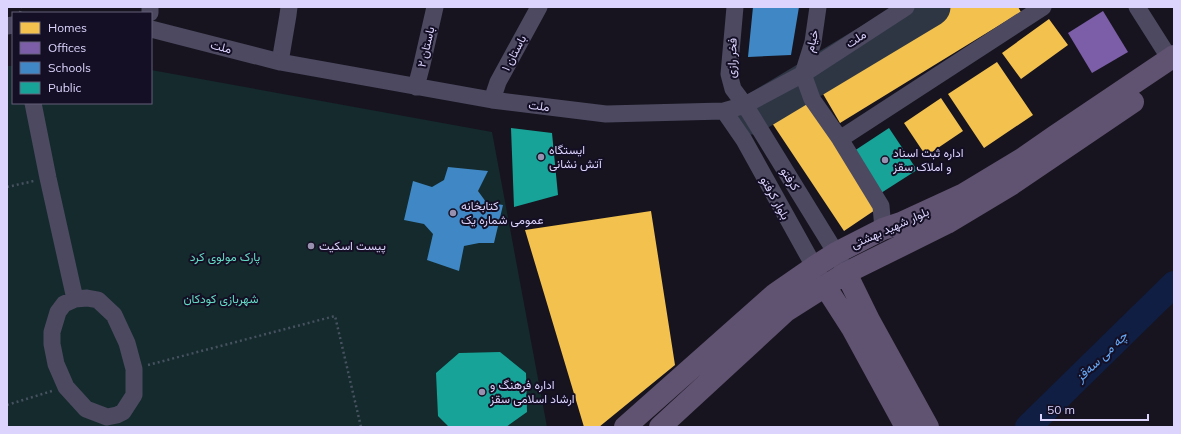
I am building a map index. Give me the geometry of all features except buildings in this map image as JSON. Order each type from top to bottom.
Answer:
[{"type":"main road","name":"بلوار شهید بهشتی","points":[[625,427],[775,294],[814,267],[836,253],[883,229],[901,223],[964,194],[1022,159],[1066,128],[1173,63]]},
{"type":"main road","name":"بلوار شهید بهشتی","points":[[660,427],[786,311],[846,273],[947,224],[1012,184],[1173,63]]},
{"type":"main road","points":[[846,273],[861,324],[906,427]]},
{"type":"main road","points":[[825,286],[861,324],[928,427]]},
{"type":"street","points":[[280,62],[289,7]]},
{"type":"street","name":"باستان ۲","points":[[416,87],[435,7]]},
{"type":"street","name":"فخر رازی","points":[[735,7],[729,74],[732,89],[745,105]]},
{"type":"street","name":"خیام","points":[[802,74],[813,42],[818,7]]},
{"type":"street","name":"ملت","points":[[152,29],[280,62],[492,100],[606,114],[724,111],[745,105],[802,74],[906,7]]},
{"type":"street","points":[[1137,7],[1173,63]]},
{"type":"street","name":"باستان ۱","points":[[492,100],[498,82],[531,9]]},
{"type":"street","points":[[840,139],[1034,10]]},
{"type":"street","points":[[802,74],[812,99],[840,139],[881,206],[883,229]]},
{"type":"street","points":[[33,104],[75,299]]},
{"type":"street","name":"کرفتو","points":[[745,105],[836,253],[846,273]]},
{"type":"street","name":"بلوار کرفتو","points":[[724,111],[744,140],[825,286]]},
{"type":"street","points":[[87,298],[98,300],[114,315],[127,343],[134,369],[134,395],[122,412],[118,421],[86,409],[66,387],[56,364],[52,344],[52,332],[58,312],[64,304],[75,299],[87,298]]},
{"type":"path","points":[[7,187],[48,178]]},
{"type":"path","points":[[134,369],[335,316],[361,427]]},
{"type":"path","points":[[7,405],[66,387]]},
{"type":"green space","name":"پارک مولوی کرد","points":[[7,66],[12,66],[12,104],[152,104],[152,70],[492,132],[547,427],[7,427]]},
{"type":"waterway","name":"چە می سەقز","points":[[1028,427],[1174,284]]},
{"type":"taxiway","points":[[751,115],[931,7]]},
{"type":"place","name":"ایستگاه آتش نشانی","points":[[541,157]]},
{"type":"place","name":"اداره ثبت اسناد و املاک سقز","points":[[885,160]]},
{"type":"place","name":"کتابخانه عمومی شماره یک","points":[[453,213]]},
{"type":"place","name":"پیست اسکیت","points":[[311,246]]},
{"type":"place","name":"اداره فرهنگ و ارشاد اسلامی سقز","points":[[482,392]]},
{"type":"park label","name":"شهربازی کودکان","points":[[221,299]]}]
